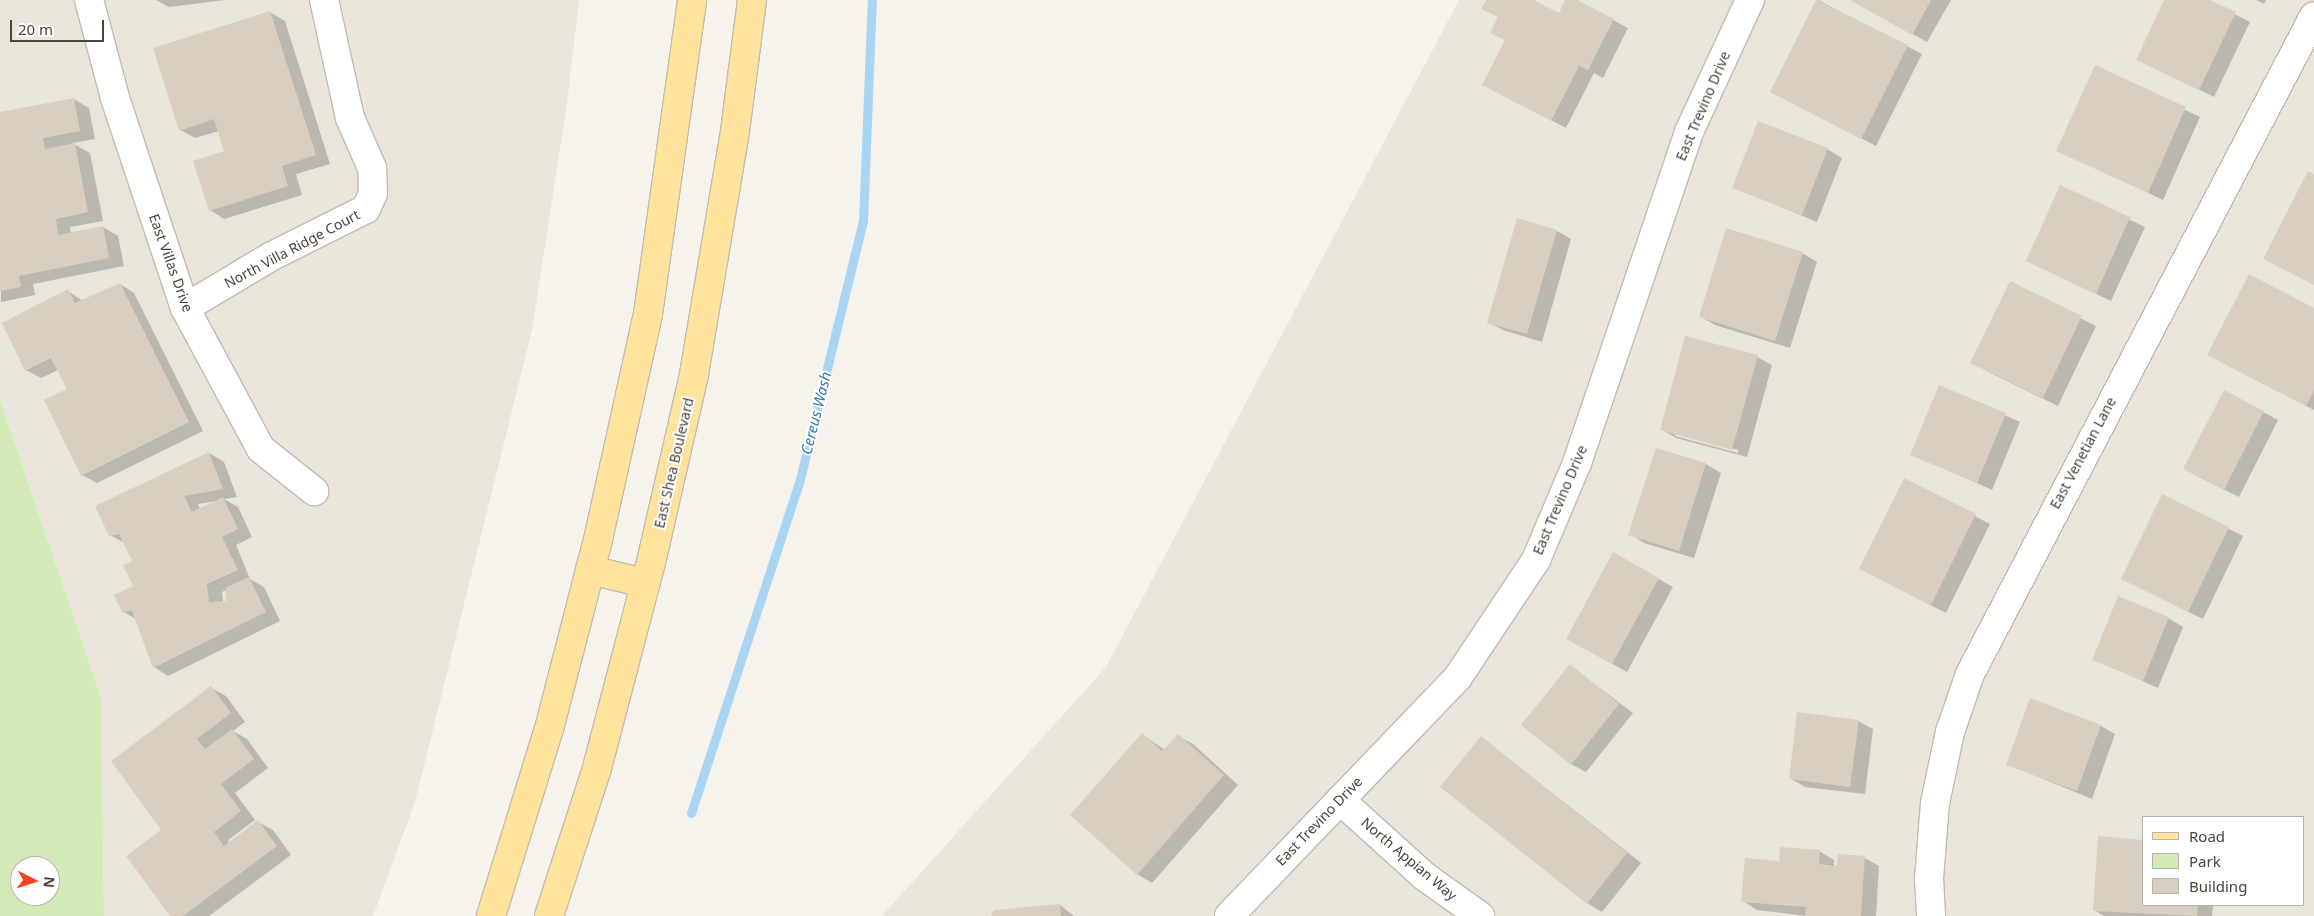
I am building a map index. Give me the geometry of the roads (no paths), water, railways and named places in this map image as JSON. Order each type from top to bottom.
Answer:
[{"type":"main road","points":[[491,916],[549,730],[590,570],[648,314],[692,0]]},
{"type":"main road","name":"East Shea Boulevard","points":[[550,916],[597,768],[645,583],[694,374],[735,131],[752,0]]},
{"type":"main road","points":[[590,570],[645,583]]},
{"type":"street","name":"East Villas Drive","points":[[89,0],[115,98],[185,308],[261,449],[314,491]]},
{"type":"street","name":"North Villa Ridge Court","points":[[185,308],[272,256],[366,209],[373,193],[372,168],[350,118],[324,0]]},
{"type":"street","name":"East Trevino Drive","points":[[1229,916],[1458,677],[1536,560],[1577,463],[1688,132],[1750,0]]},
{"type":"street","name":"East Venetian Lane","points":[[1931,916],[1929,879],[1935,803],[1950,732],[1970,674],[2314,16]]},
{"type":"street","name":"North Appian Way","points":[[1340,800],[1424,876],[1480,916]]},
{"type":"waterway","name":"Cereus Wash","points":[[691,813],[800,479],[863,221],[872,0]]}]
